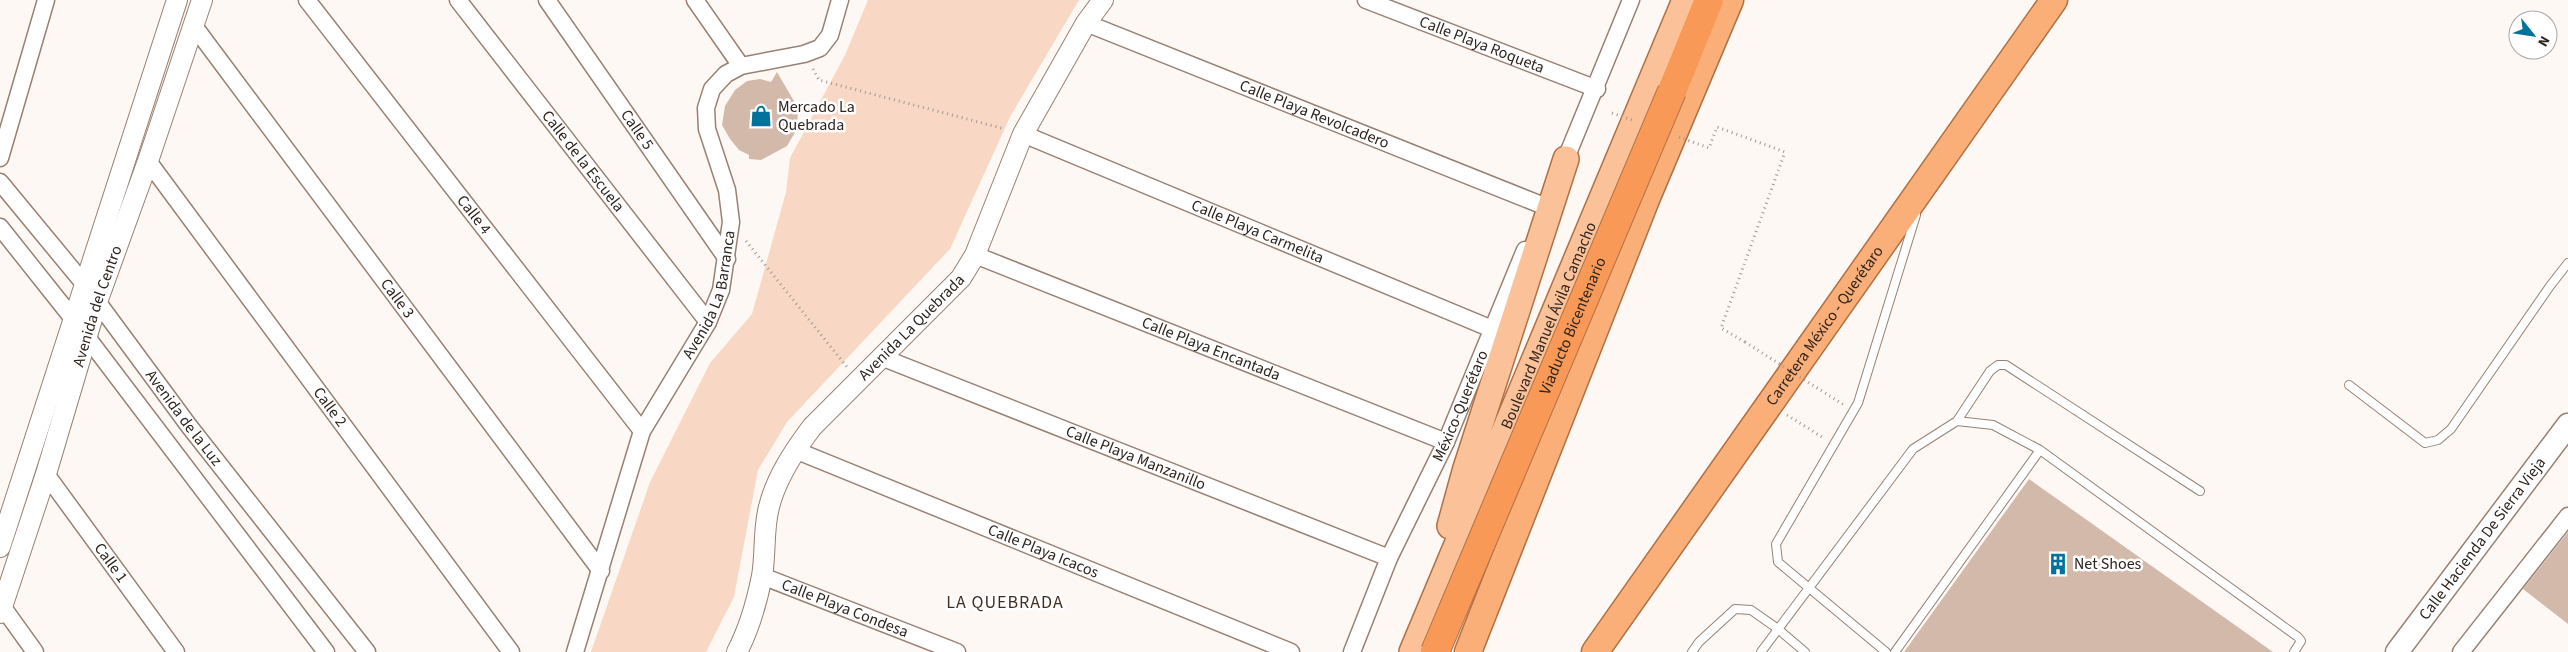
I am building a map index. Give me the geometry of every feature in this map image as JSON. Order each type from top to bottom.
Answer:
[{"type":"highway","name":"Viaducto Bicentenario","points":[[1434,652],[1627,201],[1709,0]]},
{"type":"highway","points":[[1468,652],[1647,197],[1730,0]]},
{"type":"highway","name":"Carretera México - Querétaro","points":[[1595,652],[2054,0]]},
{"type":"highway","points":[[1426,652],[1550,444]]},
{"type":"main road","name":"Boulevard Manuel Ávila Camacho","points":[[1412,652],[1685,0]]},
{"type":"main road","points":[[1427,614],[1466,468],[1566,159]]},
{"type":"main road","name":"Calle Hacienda De Sierra Vieja","points":[[2397,652],[2568,425]]},
{"type":"street","points":[[0,158],[46,0]]},
{"type":"street","name":"Avenida del Centro","points":[[0,547],[177,0]]},
{"type":"street","name":"Avenida del Centro","points":[[1,609],[46,474],[97,302],[148,162],[202,0]]},
{"type":"street","name":"Calle 4","points":[[307,0],[642,431]]},
{"type":"street","name":"Calle de la Escuela","points":[[458,0],[708,322]]},
{"type":"street","name":"Calle 5","points":[[547,0],[727,259]]},
{"type":"street","points":[[695,0],[741,66]]},
{"type":"street","name":"Calle Playa Roqueta","points":[[1366,0],[1597,89]]},
{"type":"street","name":"México-Querétaro","points":[[1352,652],[1389,558],[1446,442],[1544,206],[1597,89],[1631,0]]},
{"type":"street","name":"Avenida La Barranca","points":[[575,652],[642,431],[708,322],[722,290],[731,222],[727,190],[707,129],[706,108],[712,88],[726,74],[741,66],[804,54],[820,48],[830,35],[839,1]]},
{"type":"street","name":"Avenida La Quebrada","points":[[736,652],[748,627],[762,576],[768,508],[776,486],[794,450],[812,427],[961,278],[976,255],[1023,134],[1099,2]]},
{"type":"street","name":"Calle Playa Revolcadero","points":[[1086,23],[1544,206]]},
{"type":"street","name":"Calle 3","points":[[194,26],[601,571]]},
{"type":"street","name":"Calle Playa Carmelita","points":[[1023,134],[1492,329]]},
{"type":"street","name":"Calle 2","points":[[148,162],[511,652]]},
{"type":"street","name":"Avenida de la Luz","points":[[0,182],[85,285],[189,426],[367,652]]},
{"type":"street","name":"Avenida de la Luz","points":[[0,227],[74,320],[326,652]]},
{"type":"street","name":"Calle Playa Encantada","points":[[976,255],[1446,442]]},
{"type":"street","name":"Calle Playa Manzanillo","points":[[882,357],[1389,558]]},
{"type":"street","name":"Calle Playa Icacos","points":[[794,450],[1291,652]]},
{"type":"street","name":"Calle 1","points":[[46,474],[176,652]]},
{"type":"street","points":[[2461,652],[2566,524]]},
{"type":"street","name":"Calle Playa Condesa","points":[[762,576],[957,652]]},
{"type":"street","points":[[1,609],[35,652]]},
{"type":"lane","points":[[1886,652],[1778,562],[1776,544],[1858,404],[1926,182]]},
{"type":"lane","points":[[2349,385],[2425,442],[2438,440],[2451,429],[2568,263]]},
{"type":"lane","points":[[1761,652],[1913,449],[1957,421],[1990,371],[1998,365],[2006,365],[2200,491]]},
{"type":"lane","points":[[1957,421],[1992,425],[2040,450],[2298,637],[2301,641],[2294,652]]},
{"type":"lane","points":[[1895,652],[2040,450]]},
{"type":"lane","points":[[1692,652],[1699,642],[1735,609],[1752,610],[1805,652]]},
{"type":"path","points":[[804,54],[819,80],[1023,134]]},
{"type":"path","points":[[1612,113],[1639,122]]},
{"type":"path","points":[[1674,135],[1710,148],[1717,127],[1785,152],[1721,328],[1844,405]]},
{"type":"path","points":[[731,222],[858,381]]},
{"type":"path","points":[[1770,404],[1823,438]]},
{"type":"shaded area","points":[[868,0],[1079,0],[1010,117],[950,249],[787,422],[758,470],[734,597],[706,652],[591,652],[650,482],[710,363],[752,314],[786,192],[790,158],[845,55]]},
{"type":"building","name":"Mercado La Quebrada","points":[[777,72],[798,108],[797,129],[787,146],[761,160],[749,159],[749,155],[739,150],[722,125],[725,106],[735,90],[747,81],[760,79],[771,82]]},
{"type":"building","name":"Net Shoes","points":[[2029,479],[2273,652],[1904,652]]},
{"type":"building","points":[[2568,532],[2568,624],[2523,589]]},
{"type":"place","name":"Mercado La Quebrada","points":[[761,116]]},
{"type":"place","name":"Net Shoes","points":[[2058,564]]},
{"type":"district","name":"LA QUEBRADA","points":[[1005,602]]}]
